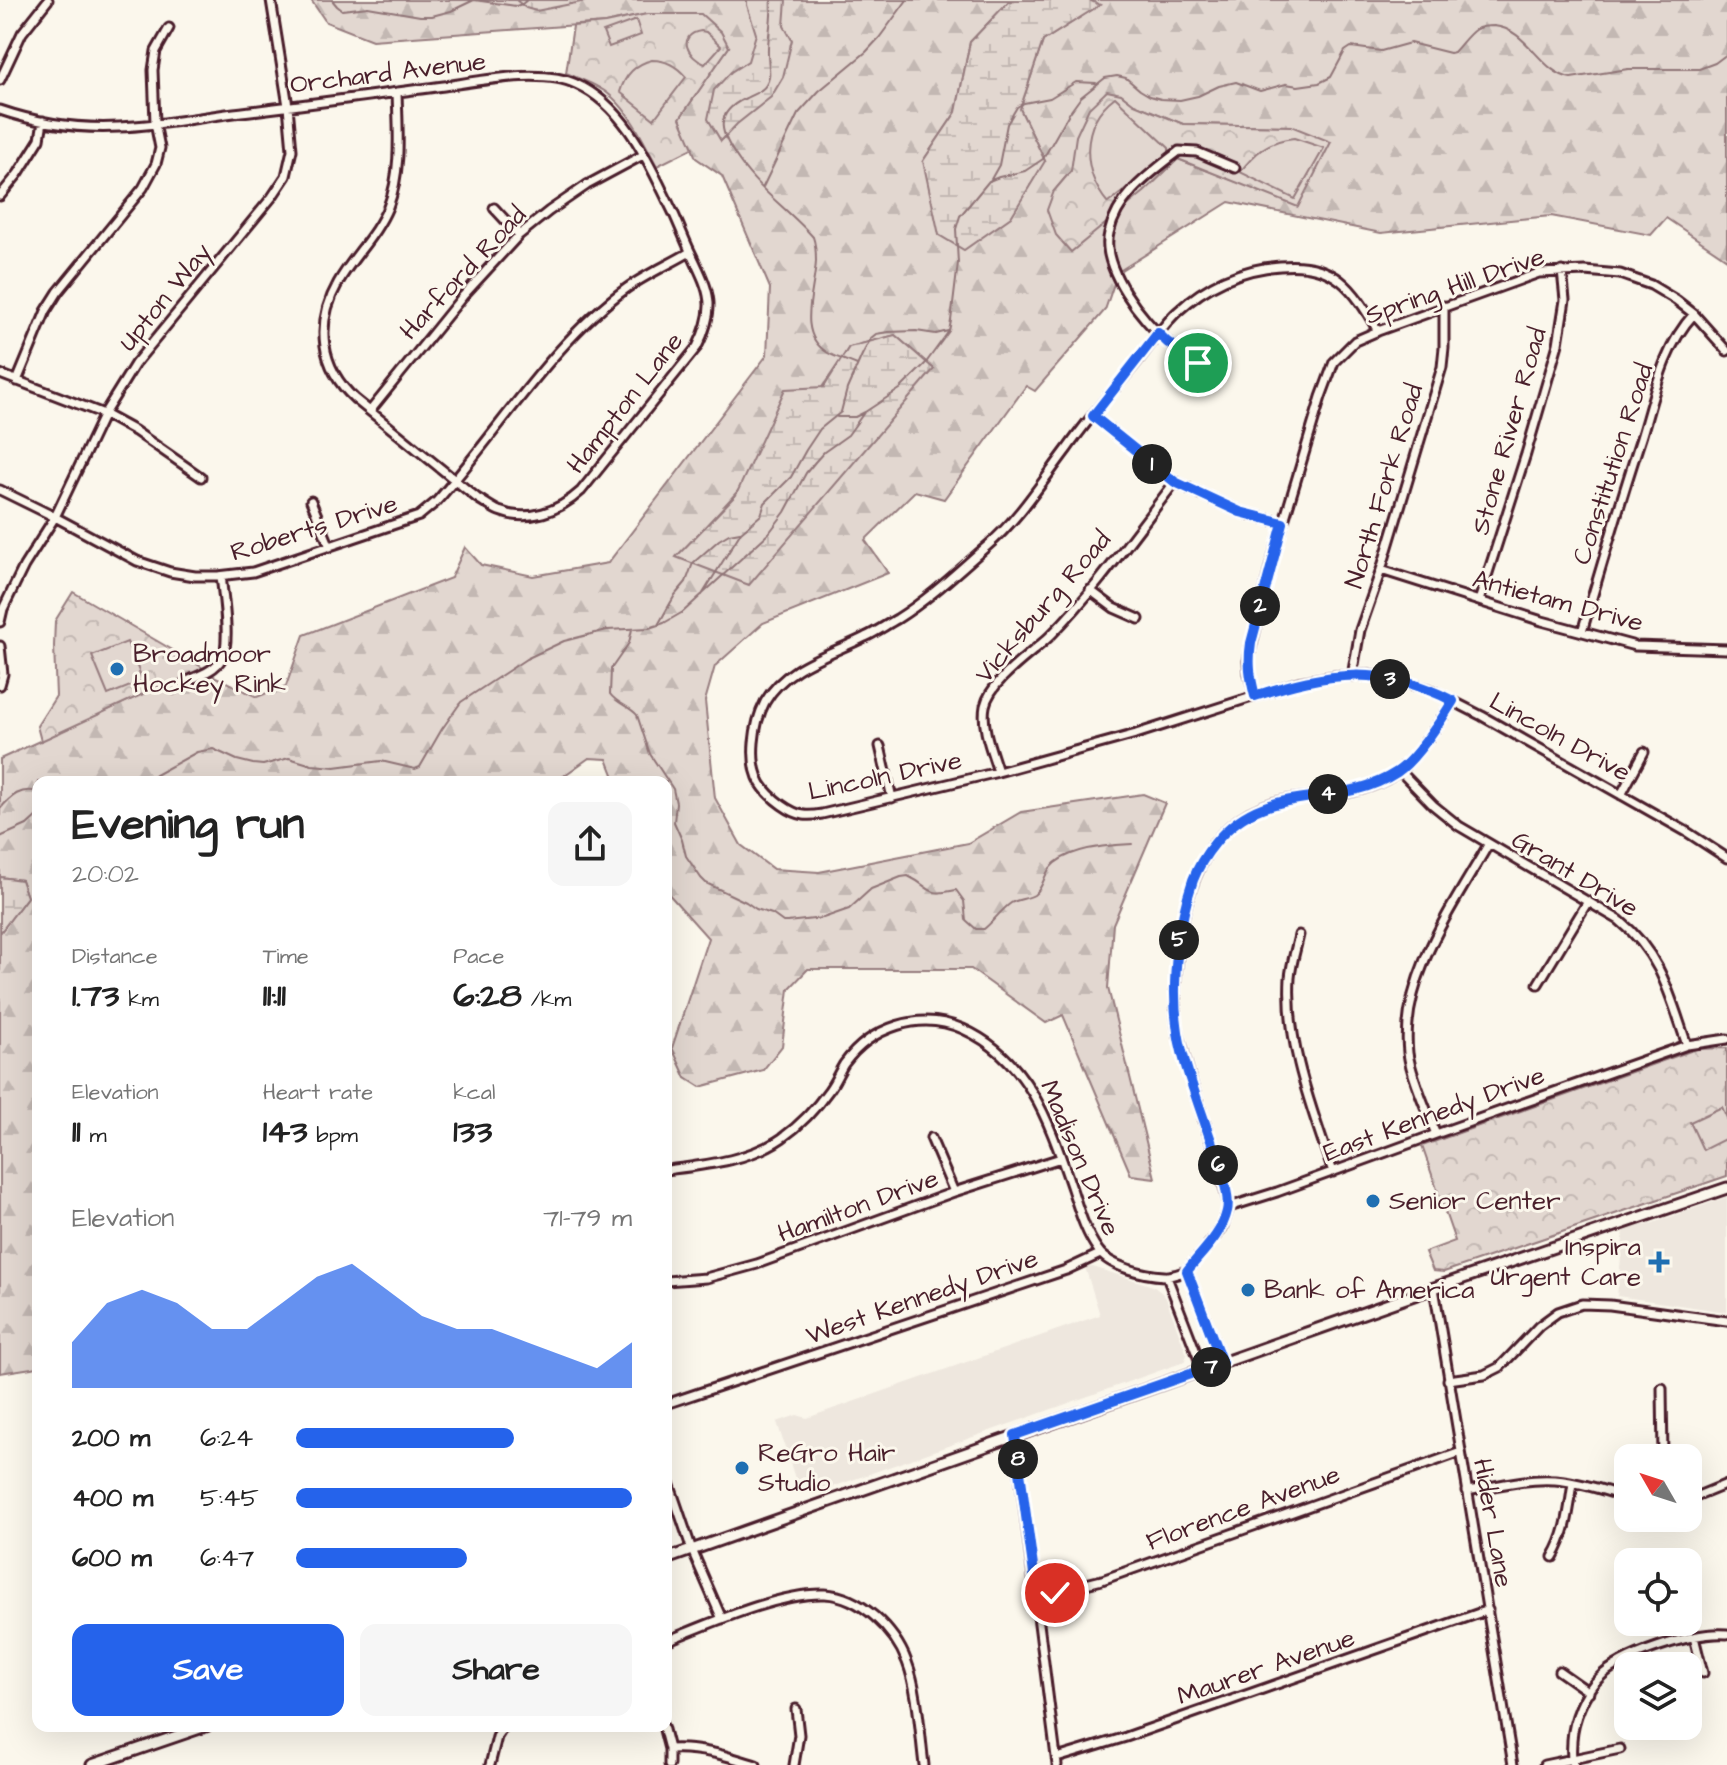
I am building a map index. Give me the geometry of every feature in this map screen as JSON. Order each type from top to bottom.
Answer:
[{"type":"main road","points":[[672,1557],[1727,1188]]},
{"type":"main road","points":[[92,1765],[188,1732]]},
{"type":"street","points":[[0,80],[22,33],[48,0]]},
{"type":"street","name":"Upton Way","points":[[0,622],[2,608],[55,517],[104,414],[135,364],[286,176],[292,150],[271,0]]},
{"type":"street","points":[[17,381],[46,311],[58,292],[143,188],[156,164],[160,148],[155,123],[153,70],[156,51],[169,28]]},
{"type":"street","name":"Orchard Avenue","points":[[0,110],[43,121],[121,127],[497,79],[536,76],[575,83],[618,115],[643,155],[690,252]]},
{"type":"street","name":"Hampton Lane","points":[[397,92],[399,155],[390,203],[371,239],[339,281],[329,301],[324,324],[325,351],[332,371],[344,389],[477,498],[498,511],[537,515],[569,501],[581,491],[680,370],[706,329],[710,305],[706,285],[690,252]]},
{"type":"street","points":[[0,196],[40,139],[43,121]]},
{"type":"street","points":[[1221,373],[1198,363],[1167,342],[1145,320],[1111,266],[1107,243],[1112,224],[1128,195],[1179,151],[1197,152],[1235,168]]},
{"type":"street","name":"Harford Road","points":[[370,411],[463,296],[519,235],[587,185],[643,155]]},
{"type":"street","points":[[494,208],[519,235]]},
{"type":"street","name":"Roberts Drive","points":[[0,490],[137,561],[170,572],[221,576],[253,572],[330,547],[419,516],[455,480],[579,330],[627,288],[690,252]]},
{"type":"street","name":"Lincoln Drive","points":[[1378,331],[1347,284],[1312,267],[1261,267],[1237,274],[1202,292],[1158,333],[992,542],[928,598],[866,637],[791,673],[766,701],[755,727],[754,751],[760,784],[789,810],[802,815],[822,814],[998,772],[1136,734],[1299,682],[1335,676],[1370,675],[1429,689],[1453,701],[1725,856]]},
{"type":"street","name":"Spring Hill Drive","points":[[1255,696],[1248,661],[1283,523],[1334,362],[1355,341],[1539,273],[1562,271],[1620,274],[1651,285],[1694,314],[1727,351]]},
{"type":"street","name":"Stone River Road","points":[[1479,601],[1558,344],[1565,300],[1562,271]]},
{"type":"street","name":"North Fork Road","points":[[1352,676],[1360,630],[1442,367],[1444,306]]},
{"type":"street","name":"Constitution Road","points":[[1582,632],[1662,371],[1675,338],[1694,314]]},
{"type":"street","points":[[0,374],[104,414],[149,439],[201,477]]},
{"type":"street","points":[[1093,416],[1175,482],[1240,512],[1283,523]]},
{"type":"street","name":"Vicksburg Road","points":[[998,772],[984,718],[991,691],[1052,634],[1175,482]]},
{"type":"street","points":[[311,501],[330,547]]},
{"type":"street","name":"Antietam Drive","points":[[1381,570],[1635,646],[1727,649]]},
{"type":"street","points":[[185,682],[213,668],[224,657],[227,641],[221,576]]},
{"type":"street","points":[[1090,590],[1114,608],[1139,619]]},
{"type":"street","points":[[0,646],[3,674],[0,685]]},
{"type":"street","points":[[1100,1254],[1120,1267],[1167,1277],[1187,1271],[1222,1228],[1229,1207],[1177,1026],[1175,988],[1179,939],[1193,878],[1207,853],[1223,833],[1244,817],[1272,803],[1345,793],[1373,785],[1400,771],[1453,701]]},
{"type":"street","points":[[880,746],[892,798]]},
{"type":"street","points":[[1621,795],[1644,752]]},
{"type":"street","name":"Grant Drive","points":[[1400,771],[1459,826],[1619,920],[1635,933],[1661,972],[1687,1045]]},
{"type":"street","points":[[1436,1134],[1408,1054],[1407,1018],[1417,977],[1488,845]]},
{"type":"street","points":[[1725,856],[1727,845]]},
{"type":"street","points":[[1538,984],[1587,903]]},
{"type":"street","points":[[1299,935],[1290,976],[1292,1026],[1301,1075],[1333,1172]]},
{"type":"street","name":"Madison Drive","points":[[672,1169],[749,1154],[782,1138],[829,1090],[845,1063],[867,1040],[892,1027],[914,1021],[936,1021],[959,1027],[978,1037],[1017,1069],[1050,1127],[1086,1229],[1100,1254]]},
{"type":"street","name":"East Kennedy Drive","points":[[1229,1207],[1687,1045],[1727,1039]]},
{"type":"street","points":[[931,1138],[954,1192]]},
{"type":"street","name":"Hamilton Drive","points":[[672,1281],[706,1278],[757,1264],[954,1192],[1061,1158]]},
{"type":"street","name":"West Kennedy Drive","points":[[672,1402],[1066,1270],[1100,1254]]},
{"type":"street","points":[[1187,1271],[1222,1363]]},
{"type":"street","points":[[1167,1277],[1203,1370]]},
{"type":"street","name":"Hider Lane","points":[[1434,1288],[1513,1765]]},
{"type":"street","points":[[1448,1380],[1484,1375],[1500,1367],[1539,1326],[1558,1312],[1582,1304],[1727,1321]]},
{"type":"street","points":[[1662,1388],[1663,1444]]},
{"type":"street","points":[[1015,1435],[1057,1762]]},
{"type":"street","name":"Florence Avenue","points":[[1037,1596],[1102,1580],[1461,1452]]},
{"type":"street","points":[[1467,1491],[1554,1480],[1614,1494]]},
{"type":"street","points":[[1553,1557],[1565,1532],[1573,1483]]},
{"type":"street","points":[[1702,1494],[1727,1484]]},
{"type":"street","points":[[672,1492],[692,1550],[722,1619]]},
{"type":"street","points":[[672,1639],[789,1598],[826,1594],[851,1602],[879,1620],[907,1662],[924,1765]]},
{"type":"street","name":"Maurer Avenue","points":[[1057,1762],[1488,1610]]},
{"type":"street","points":[[1572,1762],[1573,1726],[1598,1678],[1625,1659],[1680,1640],[1727,1634]]},
{"type":"street","points":[[1694,1637],[1703,1673]]},
{"type":"street","points":[[1559,1671],[1589,1692]]},
{"type":"street","points":[[794,1765],[799,1735],[796,1709]]},
{"type":"street","points":[[500,1732],[490,1764],[500,1765]]},
{"type":"street","points":[[665,1732],[669,1765]]},
{"type":"street","points":[[669,1749],[706,1751],[756,1765]]},
{"type":"street","points":[[1544,1765],[1572,1762],[1620,1749]]},
{"type":"shaded area","points":[[1727,1197],[1727,1312],[1617,1296],[1624,1229],[1647,1225]]},
{"type":"shaded area","points":[[1085,1267],[1153,1286],[1162,1293],[1187,1355],[1184,1362],[827,1489],[800,1494],[777,1422],[797,1415],[807,1418],[1100,1315]]},
{"type":"green space","points":[[311,0],[1014,0],[1008,2],[970,42],[956,112],[923,161],[1045,161],[1020,109],[1043,41],[1099,5],[1089,0],[1727,0],[1727,259],[1666,218],[1651,235],[1551,216],[1381,233],[1229,202],[1118,272],[1105,310],[1035,391],[1026,386],[944,499],[915,491],[865,540],[888,573],[763,623],[715,666],[705,701],[715,798],[741,845],[773,869],[819,872],[968,843],[1021,812],[1143,794],[1165,803],[1113,924],[1108,988],[1155,1178],[1131,1175],[1063,1015],[1046,1023],[971,969],[808,969],[789,989],[782,1046],[763,1070],[700,1087],[686,1078],[672,1048],[708,938],[672,898],[672,776],[614,776],[607,759],[589,758],[564,776],[32,776],[32,1368],[0,1373],[0,933],[27,897],[21,880],[0,877],[0,759],[158,687],[174,695],[212,675],[257,697],[286,686],[304,635],[451,578],[465,547],[481,565],[533,576],[608,563],[767,355],[770,288],[722,176],[696,158],[680,118],[729,47],[647,14],[605,23],[372,40],[326,22]],"holes":[[[1121,94],[1134,104],[1183,124],[1291,126],[1232,180],[1178,159],[1144,192],[1054,191],[1071,171]],[[895,335],[934,369],[676,557],[768,456],[811,403],[849,347]]]},
{"type":"green space","points":[[516,0],[591,0],[536,11]]},
{"type":"green space","points":[[747,0],[786,0],[784,26],[792,40],[783,77],[771,97],[721,141],[708,119],[714,90],[731,72],[748,61],[756,34]]},
{"type":"green space","points":[[1089,0],[1100,5],[1043,41],[1020,109],[1045,161],[1011,217],[964,250],[939,235],[923,161],[956,112],[970,42],[1008,2]]},
{"type":"green space","points":[[647,14],[701,14],[721,32],[729,47],[680,118],[693,148],[657,166],[619,104],[602,89],[566,73],[573,26]]},
{"type":"green space","points":[[636,20],[641,35],[609,47],[603,32]]},
{"type":"green space","points":[[701,31],[721,46],[705,64],[694,57],[687,47],[689,37]]},
{"type":"green space","points":[[652,60],[671,64],[686,77],[654,119],[620,92],[632,71]]},
{"type":"green space","points":[[1107,91],[1121,94],[1134,104],[1183,124],[1291,126],[1331,142],[1298,207],[1178,159],[1144,192],[1071,252],[1056,235],[1047,210],[1054,191],[1071,171],[1076,136],[1089,108]]},
{"type":"green space","points":[[1115,97],[1169,148],[1169,156],[1108,203],[1093,177],[1088,148],[1095,120]]},
{"type":"green space","points":[[1294,138],[1324,148],[1295,199],[1240,172],[1263,149],[1277,141]]},
{"type":"green space","points":[[895,335],[934,369],[749,585],[676,557],[736,495],[785,389],[824,387],[849,347]]},
{"type":"green space","points":[[73,592],[212,675],[174,695],[158,687],[41,741],[37,726],[56,696],[55,621]]},
{"type":"green space","name":"Broadmoor Hockey Rink","points":[[127,642],[143,681],[108,695],[92,656]]},
{"type":"green space","points":[[0,877],[21,880],[27,897],[0,933]]},
{"type":"green space","points":[[1727,1048],[1727,1176],[1444,1272],[1433,1271],[1425,1252],[1455,1241],[1422,1146],[1696,1049]]},
{"type":"green space","points":[[1722,1107],[1727,1118],[1727,1138],[1703,1150],[1690,1122]]},
{"type":"waterway","points":[[332,0],[342,10],[368,7],[420,16],[451,11],[474,0],[516,6],[527,0]]},
{"type":"waterway","points":[[771,0],[768,82],[728,111],[724,118],[724,134],[748,172],[813,237],[816,261],[809,311],[812,335],[828,353],[857,365]]},
{"type":"waterway","points":[[763,187],[798,114],[819,91],[866,52],[907,0]]},
{"type":"waterway","points":[[837,417],[855,417],[865,412],[900,389],[925,364],[949,331],[958,263],[956,229],[960,216],[989,181],[1025,171],[1043,159],[1081,97],[1105,78],[1126,78],[1150,96],[1180,100],[1236,82],[1260,91],[1286,84],[1298,86],[1319,83],[1331,77],[1345,51],[1351,47],[1381,51],[1410,43],[1450,53],[1476,29],[1490,26],[1516,35],[1550,68],[1571,78],[1628,69],[1699,69],[1727,54]]},
{"type":"waterway","points":[[990,181],[999,165],[1007,124],[1017,107],[1050,98],[1076,82],[1096,83]]},
{"type":"waterway","points":[[702,595],[741,532],[761,515],[765,503],[791,477],[820,429],[841,412],[847,389],[871,338],[888,332],[936,334],[948,331]]},
{"type":"waterway","points":[[153,776],[197,752],[213,749],[237,760],[263,765],[289,758],[312,765],[335,767],[381,761],[415,769],[420,767],[461,702],[526,659],[564,641],[607,630],[649,628],[683,612],[769,533],[785,512],[806,473],[824,452],[848,435],[863,414]]},
{"type":"waterway","points":[[658,625],[686,582],[693,563],[719,540],[740,532]]},
{"type":"waterway","points":[[632,629],[629,643],[611,669],[610,694],[637,715],[650,754],[664,776]]},
{"type":"waterway","points":[[116,776],[126,776]]},
{"type":"waterway","points":[[672,787],[676,803],[674,822],[686,856],[701,878],[783,922],[823,918],[849,909],[871,889],[908,876],[934,892],[956,890],[964,901],[966,920],[976,929],[984,929],[1011,903],[1037,892],[1050,868],[1066,856],[1099,847],[1132,844]]},
{"type":"waterway","points":[[0,809],[17,794],[32,792]]},
{"type":"waterway","points":[[0,837],[32,820]]},
{"type":"place","name":"Broadmoor Hockey Rink","points":[[117,669]]},
{"type":"place","name":"Senior Center","points":[[1373,1201]]},
{"type":"place","name":"Inspira Urgent Care","points":[[1659,1262]]},
{"type":"place","name":"Bank of America","points":[[1248,1290]]},
{"type":"place","name":"ReGro Hair Studio","points":[[742,1468]]},
{"type":"route","points":[[1055,1593],[1037,1596],[1015,1435],[1222,1363],[1187,1271],[1222,1228],[1229,1207],[1177,1026],[1175,988],[1179,939],[1193,878],[1223,833],[1244,817],[1272,803],[1345,793],[1373,785],[1400,771],[1453,701],[1429,689],[1370,675],[1335,676],[1299,682],[1255,696],[1248,661],[1283,523],[1240,512],[1175,482],[1093,416],[1158,333],[1198,363]]}]
